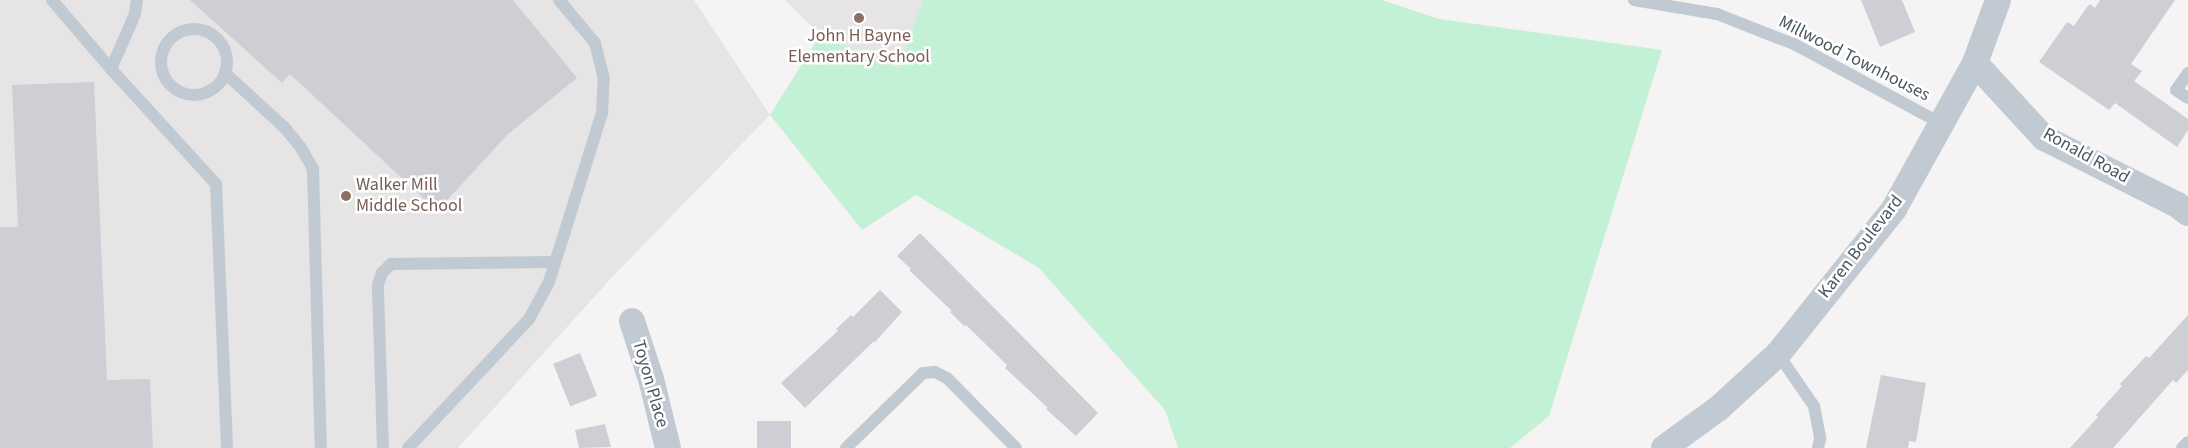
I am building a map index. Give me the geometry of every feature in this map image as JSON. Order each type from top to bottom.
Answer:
[{"type":"street","name":"Karen Boulevard","points":[[1664,448],[1719,408],[1778,354],[1894,209],[1975,63],[1998,0]]},
{"type":"street","name":"Ronald Road","points":[[1975,63],[2044,138],[2176,204],[2188,213]]},
{"type":"street","name":"Toyon Place","points":[[632,321],[651,379],[668,448]]},
{"type":"lane","points":[[52,0],[110,69],[216,184],[227,448]]},
{"type":"lane","points":[[110,69],[135,14],[137,0]]},
{"type":"lane","points":[[408,448],[529,318],[549,282],[602,112],[604,79],[595,43],[560,0]]},
{"type":"lane","name":"Millwood Townhouses","points":[[1634,0],[1717,14],[1796,45],[1940,123]]},
{"type":"lane","points":[[192,30],[204,31],[220,43],[227,63],[225,73],[220,82],[204,94],[183,93],[173,88],[166,79],[162,69],[161,58],[165,47],[176,35],[192,30]]},
{"type":"lane","points":[[225,73],[285,128],[302,148],[313,169],[321,448]]},
{"type":"lane","points":[[2188,73],[2176,90],[2188,98]]},
{"type":"lane","points":[[383,448],[378,286],[382,273],[391,264],[555,262]]},
{"type":"lane","points":[[1778,354],[1814,406],[1820,438],[1818,448]]},
{"type":"lane","points":[[846,448],[923,373],[935,372],[947,378],[1016,448]]},
{"type":"lane","points":[[2182,448],[2188,442]]},
{"type":"shaded area","name":"Walker Mill Middle School","points":[[0,0],[694,0],[770,115],[613,276],[458,448],[0,448]]},
{"type":"shaded area","name":"John H Bayne Elementary School","points":[[785,0],[923,0],[899,68],[820,35]]},
{"type":"green space","points":[[923,0],[1382,0],[1439,19],[1662,50],[1549,416],[1510,448],[1178,448],[1165,410],[1039,268],[916,195],[862,230],[770,115],[820,35],[899,68]]},
{"type":"building","points":[[190,0],[513,0],[577,78],[508,134],[437,211],[290,74],[282,83]]},
{"type":"building","points":[[1861,0],[1902,0],[1915,32],[1880,47]]},
{"type":"building","points":[[2100,0],[2175,0],[2131,64],[2142,71],[2134,81],[2188,119],[2188,130],[2177,147],[2115,103],[2109,110],[2039,62],[2067,22],[2074,26],[2090,4],[2095,8]]},
{"type":"building","points":[[94,82],[107,380],[150,379],[153,448],[0,448],[0,227],[18,227],[12,85]]},
{"type":"building","points":[[920,233],[1098,413],[1076,436],[1005,368],[1007,365],[966,325],[964,326],[950,312],[952,311],[897,256]]},
{"type":"building","points":[[880,290],[902,312],[875,342],[805,408],[781,383],[838,331],[836,329],[851,315],[853,317]]},
{"type":"building","points":[[2188,315],[2188,370],[2176,383],[2173,380],[2113,448],[2070,448],[2098,417],[2096,415],[2122,386],[2120,384],[2146,356],[2149,358]]},
{"type":"building","points":[[580,353],[597,396],[570,407],[553,364]]},
{"type":"building","points":[[1881,375],[1926,383],[1916,442],[1909,441],[1908,448],[1866,448]]},
{"type":"building","points":[[757,421],[791,421],[791,448],[757,448]]},
{"type":"building","points":[[605,424],[611,447],[579,448],[575,430]]},
{"type":"place","name":"John H Bayne Elementary School","points":[[859,18]]},
{"type":"place","name":"Walker Mill Middle School","points":[[346,196]]}]
